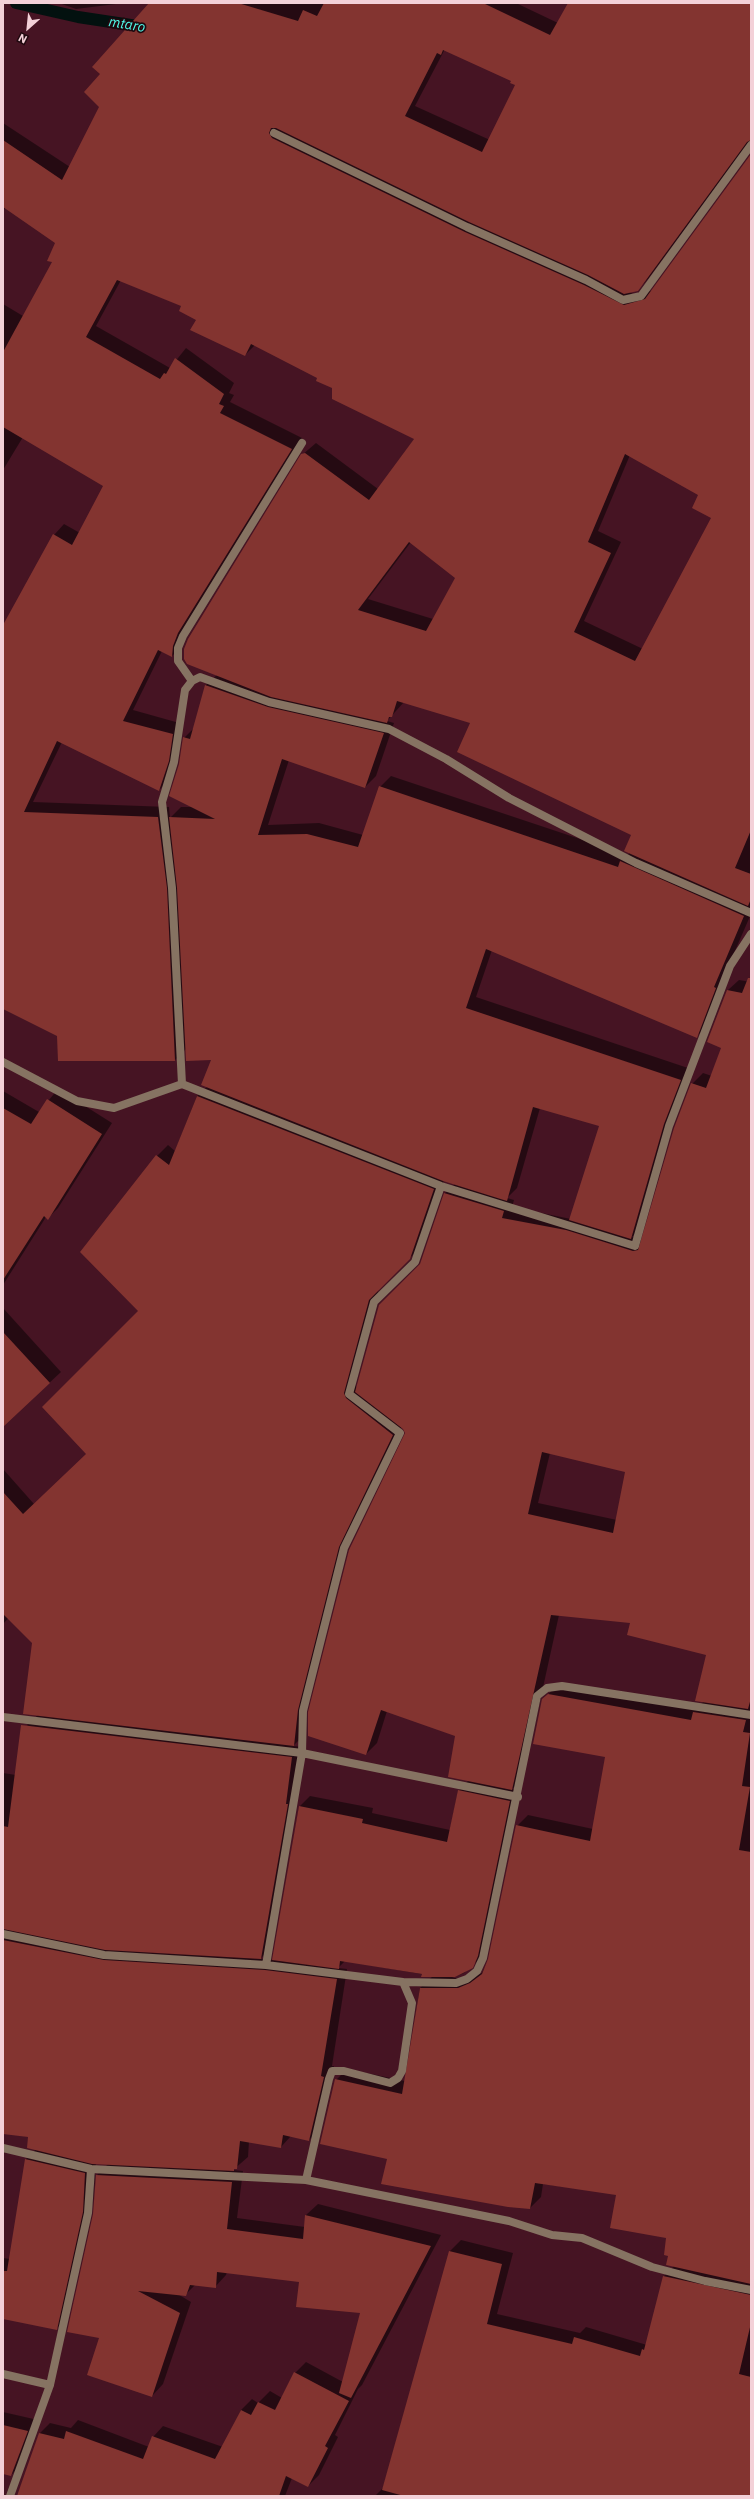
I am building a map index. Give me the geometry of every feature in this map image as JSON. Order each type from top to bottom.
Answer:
[{"type":"street","points":[[274,133],[467,227],[586,280],[623,300],[641,296],[751,145]]},
{"type":"street","points":[[192,681],[178,661],[178,648],[183,636],[302,443]]},
{"type":"street","points":[[182,1084],[172,888],[162,802],[174,762],[185,690],[192,681],[200,677],[269,702],[389,729],[446,759],[509,798],[636,863],[751,913]]},
{"type":"street","points":[[3,1062],[77,1100],[114,1108],[182,1084],[440,1186],[636,1246],[669,1126],[730,966],[751,934]]},
{"type":"street","points":[[266,1965],[302,1753],[303,1710],[344,1548],[400,1433],[349,1394],[374,1302],[415,1262],[440,1186]]},
{"type":"street","points":[[3,1934],[104,1955],[266,1965],[403,1982],[456,1983],[468,1979],[477,1971],[483,1958],[518,1797],[537,1696],[547,1688],[562,1686],[751,1715]]},
{"type":"street","points":[[3,1717],[302,1753],[518,1797]]},
{"type":"street","points":[[306,2180],[332,2071],[344,2071],[390,2083],[398,2078],[402,2071],[412,2003],[403,1982]]},
{"type":"street","points":[[3,2148],[91,2169],[306,2180],[509,2221],[552,2235],[582,2238],[652,2267],[705,2281],[751,2290]]},
{"type":"street","points":[[10,2496],[50,2385],[88,2213],[91,2169]]},
{"type":"street","points":[[3,2374],[50,2385]]},
{"type":"building","points":[[149,3],[238,3],[298,21],[303,10],[317,16],[324,3],[483,3],[550,35],[568,3],[751,3],[751,140],[747,142],[638,291],[624,294],[588,275],[469,222],[276,128],[271,128],[269,133],[272,138],[465,232],[584,285],[624,305],[645,299],[751,154],[751,830],[735,868],[751,874],[751,899],[748,906],[624,851],[631,835],[457,752],[470,723],[397,701],[392,717],[389,717],[387,723],[271,697],[187,664],[184,659],[184,649],[188,639],[301,454],[305,453],[369,500],[414,439],[332,399],[332,388],[316,381],[317,378],[251,344],[245,356],[190,330],[196,320],[179,311],[181,306],[117,280],[86,337],[160,379],[164,373],[166,374],[175,358],[224,394],[219,404],[224,406],[220,413],[292,449],[178,633],[173,646],[172,657],[158,650],[123,721],[173,734],[169,761],[159,791],[57,741],[24,812],[158,817],[167,888],[175,1061],[58,1061],[57,1036],[3,1009],[3,625],[53,534],[72,545],[103,486],[3,427],[3,352],[52,262],[47,261],[55,243],[3,207],[3,140],[62,180],[99,107],[84,92],[100,74],[92,67]],"holes":[[[443,50],[511,81],[510,83],[515,85],[482,152],[405,116],[437,53],[441,55]],[[625,454],[698,495],[692,508],[711,518],[635,661],[574,632],[611,553],[588,542]],[[409,542],[455,578],[426,631],[358,610]]]},
{"type":"building","points":[[205,685],[268,707],[384,733],[365,788],[282,759],[258,835],[307,834],[358,847],[379,786],[618,867],[620,861],[744,916],[714,987],[716,988],[697,1038],[486,949],[466,1008],[681,1080],[664,1124],[631,1239],[569,1220],[599,1126],[533,1107],[507,1201],[443,1181],[201,1085],[211,1060],[186,1061],[177,888],[169,817],[215,819],[169,796],[179,764],[183,737],[190,739]]},
{"type":"building","points":[[748,978],[751,978],[751,1698],[748,1709],[695,1701],[706,1655],[627,1635],[630,1623],[551,1615],[512,1790],[448,1777],[455,1736],[381,1710],[366,1755],[308,1736],[308,1712],[349,1550],[405,1433],[403,1429],[355,1392],[379,1305],[420,1264],[444,1193],[504,1211],[502,1218],[566,1230],[633,1251],[638,1250],[674,1128],[691,1083],[706,1088],[721,1048],[707,1042],[727,990],[742,993]],"holes":[[[542,1452],[625,1472],[613,1533],[528,1514]]]},
{"type":"building","points":[[197,1096],[434,1189],[410,1259],[369,1300],[344,1393],[346,1398],[393,1435],[339,1547],[298,1710],[294,1746],[23,1714],[32,1643],[3,1614],[3,1492],[23,1514],[86,1454],[42,1407],[138,1311],[80,1252],[156,1155],[169,1165]]},
{"type":"building","points":[[47,1099],[102,1134],[48,1220],[44,1216],[3,1280],[3,1108],[31,1124]]},
{"type":"building","points":[[3,1332],[50,1383],[3,1427]]},
{"type":"building","points":[[548,1694],[691,1720],[693,1712],[746,1720],[743,1732],[750,1733],[742,1786],[750,1787],[739,1850],[751,1852],[751,2284],[666,2265],[668,2256],[664,2255],[666,2238],[610,2228],[616,2195],[535,2183],[530,2209],[508,2207],[381,2184],[387,2159],[320,2144],[335,2079],[402,2094],[420,1988],[458,1988],[470,1983],[482,1974],[488,1959],[516,1825],[590,1841],[605,1757],[533,1744],[542,1699]]},
{"type":"building","points":[[21,1725],[292,1757],[286,1804],[288,1804],[261,1959],[105,1950],[3,1929],[3,1826],[8,1827]]},
{"type":"building","points":[[458,1790],[510,1801],[478,1956],[473,1968],[455,1977],[421,1977],[422,1974],[340,1961],[339,1969],[272,1960],[299,1806],[363,1819],[362,1823],[447,1842]]},
{"type":"building","points":[[3,1940],[104,1960],[265,1970],[337,1979],[321,2076],[324,2077],[309,2141],[283,2135],[281,2148],[240,2141],[237,2169],[234,2169],[234,2171],[92,2164],[27,2148],[28,2137],[3,2134]]},
{"type":"building","points":[[25,2159],[85,2173],[83,2212],[57,2330],[3,2319],[3,2271],[7,2271]]},
{"type":"building","points":[[96,2175],[232,2182],[227,2229],[303,2239],[305,2215],[431,2246],[351,2398],[339,2393],[360,2313],[296,2307],[299,2282],[217,2272],[216,2288],[190,2285],[186,2296],[138,2291],[180,2313],[152,2397],[87,2375],[99,2338],[67,2332],[93,2214]]},
{"type":"building","points":[[449,2251],[502,2264],[487,2324],[572,2344],[574,2337],[640,2356],[642,2349],[644,2350],[663,2276],[751,2295],[751,2323],[739,2374],[751,2377],[751,2496],[404,2496],[382,2490]]},
{"type":"building","points":[[294,2372],[349,2401],[325,2446],[328,2448],[308,2487],[286,2476],[279,2496],[17,2496],[39,2433],[64,2439],[66,2431],[143,2459],[152,2436],[215,2459],[241,2410],[251,2415],[258,2402],[275,2410]]},
{"type":"building","points":[[3,2425],[28,2431],[11,2476],[3,2474]]},
{"type":"waterway","name":"mtaro","points":[[16,3],[78,17],[144,27]]}]
